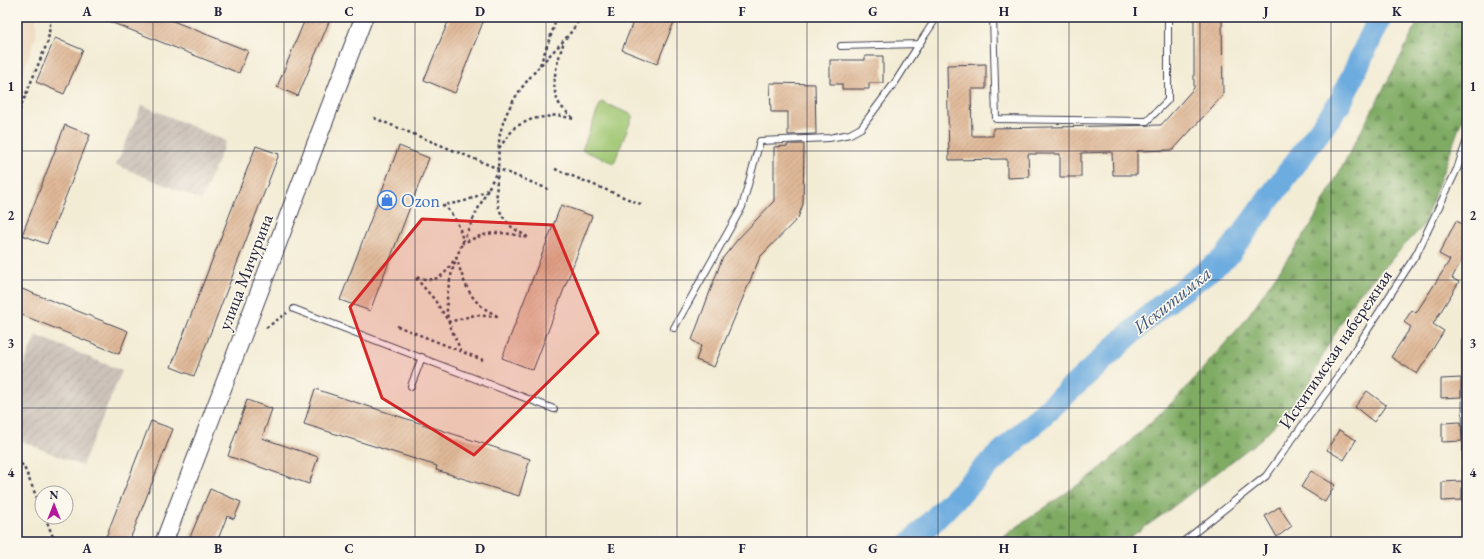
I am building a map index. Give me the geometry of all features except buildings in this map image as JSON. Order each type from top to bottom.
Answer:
[{"type":"street","name":"улица Мичурина","points":[[164,542],[364,17]]},
{"type":"lane","points":[[674,328],[742,207],[760,141],[829,138],[850,134],[861,128],[896,81],[935,20],[940,17]]},
{"type":"lane","points":[[993,17],[996,119],[1147,121],[1168,100],[1168,17]]},
{"type":"lane","points":[[841,46],[919,44]]},
{"type":"lane","name":"Искитимская набережная","points":[[1183,542],[1266,476],[1340,373],[1417,253],[1457,169],[1467,140]]},
{"type":"lane","points":[[294,309],[554,409]]},
{"type":"lane","points":[[1467,333],[1465,342],[1467,518]]},
{"type":"lane","points":[[411,386],[422,357]]},
{"type":"path","points":[[17,116],[48,41],[50,17]]},
{"type":"path","points":[[539,67],[554,27],[556,17]]},
{"type":"path","points":[[463,243],[494,232],[509,233],[529,238],[508,223],[502,216],[498,204],[496,188],[500,133],[511,103],[520,89],[564,40],[580,17]]},
{"type":"path","points":[[499,148],[515,127],[532,119],[557,115],[574,119],[560,106],[554,78],[564,40]]},
{"type":"path","points":[[374,118],[548,189]]},
{"type":"path","points":[[449,322],[434,299],[415,277],[428,280],[438,278],[445,274],[456,257],[498,169]]},
{"type":"path","points":[[555,169],[643,205]]},
{"type":"path","points":[[463,243],[457,220],[443,205],[476,198],[488,189]]},
{"type":"path","points":[[449,322],[475,315],[499,317],[478,304],[471,296],[456,257]]},
{"type":"path","points":[[456,257],[450,278],[447,312],[449,322],[461,352]]},
{"type":"path","points":[[266,328],[294,309]]},
{"type":"path","points":[[396,326],[483,360]]},
{"type":"path","points":[[17,459],[24,466],[34,490]]},
{"type":"path","points":[[48,525],[55,542]]},
{"type":"highlighted area","points":[[422,219],[553,225],[598,333],[474,455],[382,398],[350,307]]},
{"type":"shaded area","points":[[17,17],[36,17],[36,36],[17,89]]},
{"type":"shaded area","points":[[142,105],[226,141],[201,200],[116,165]]},
{"type":"shaded area","points":[[36,335],[122,371],[82,466],[17,439],[17,381]]},
{"type":"green space","points":[[1420,17],[1467,17],[1467,106],[1423,226],[1355,298],[1326,349],[1305,393],[1262,438],[1165,513],[1123,542],[998,542],[1011,531],[1098,471],[1179,396],[1243,323],[1311,225],[1402,54]]},
{"type":"green space","points":[[601,102],[633,115],[614,163],[582,150]]},
{"type":"waterway","name":"Искитимка","points":[[912,542],[988,465],[1156,310],[1226,257],[1340,103],[1380,17]]},
{"type":"place","name":"Ozon","points":[[387,200]]}]
